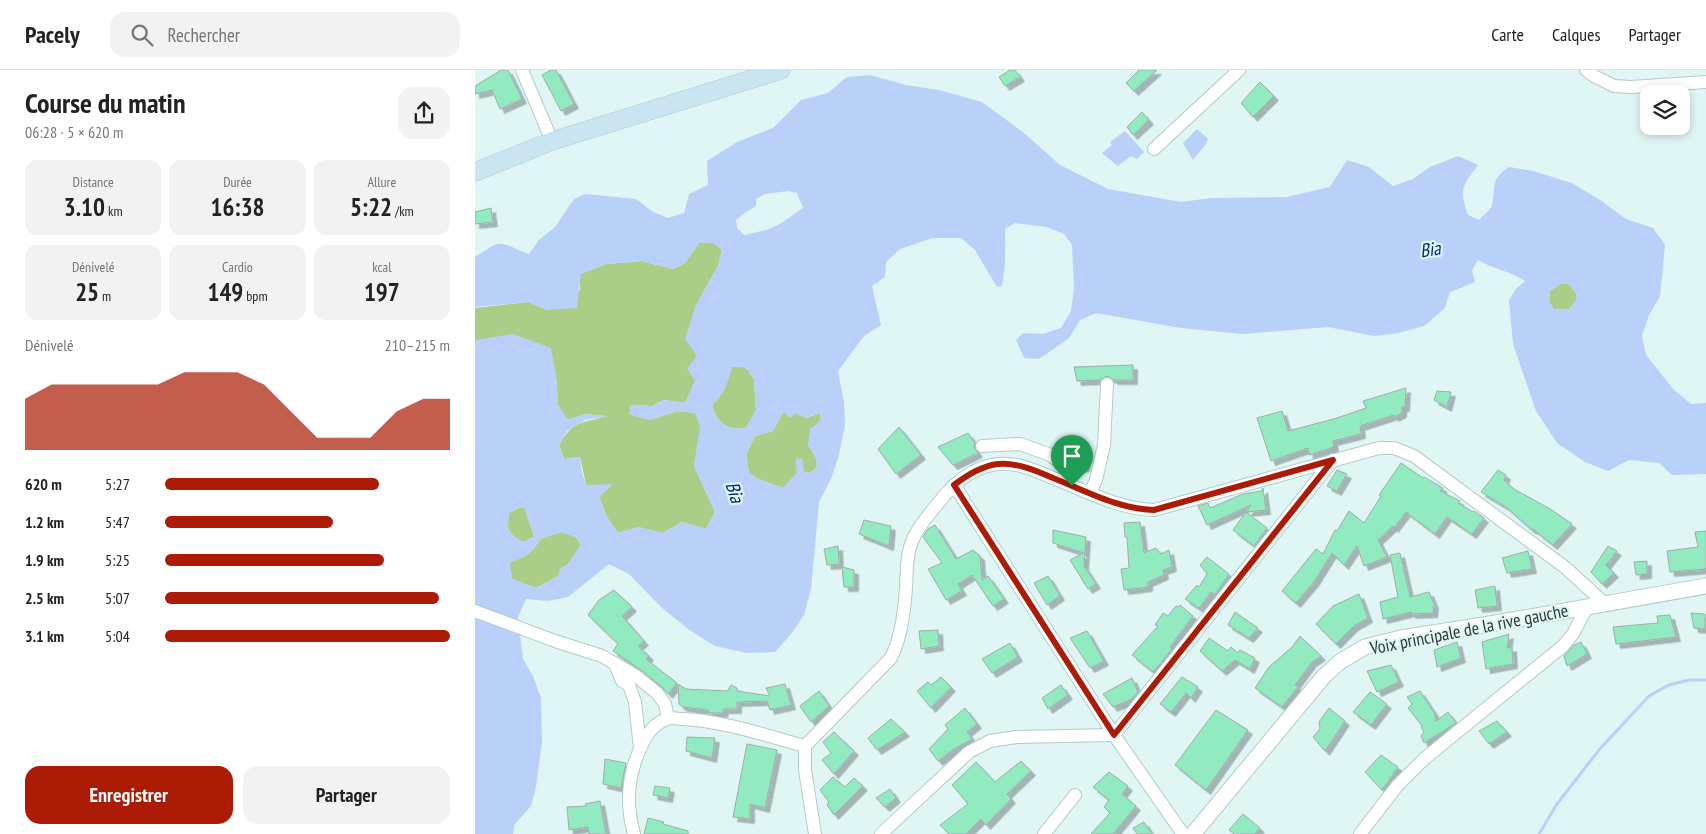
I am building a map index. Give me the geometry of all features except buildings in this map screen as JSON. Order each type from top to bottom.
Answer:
[{"type":"main road","points":[[475,171],[552,141],[781,70]]},
{"type":"street","points":[[522,70],[552,141]]},
{"type":"street","points":[[1154,149],[1239,70]]},
{"type":"street","points":[[1586,70],[1614,86],[1631,87],[1706,82]]},
{"type":"street","points":[[1090,493],[1104,445],[1107,384]]},
{"type":"street","points":[[982,446],[1020,444],[1048,454],[1062,464],[1072,486]]},
{"type":"street","points":[[815,834],[805,770],[805,746],[891,658],[898,643],[902,626],[908,556],[912,540],[922,522],[954,485],[967,475],[982,468],[999,464],[1017,465],[1037,471],[1122,506],[1138,510],[1154,510],[1379,448],[1394,448],[1414,456],[1566,568],[1605,604]]},
{"type":"street","points":[[1114,735],[1333,460]]},
{"type":"street","points":[[954,485],[1114,735],[1183,834]]},
{"type":"street","name":"Voix principale de la rive gauche","points":[[1193,834],[1324,676],[1341,661],[1365,647],[1401,638],[1706,586]]},
{"type":"street","points":[[1360,834],[1397,786],[1423,759],[1563,646],[1573,634],[1587,607]]},
{"type":"street","points":[[475,611],[602,656],[635,676],[657,693],[665,704],[668,718]]},
{"type":"street","points":[[615,664],[622,681],[629,685],[635,702],[640,748]]},
{"type":"street","points":[[634,834],[628,811],[634,764],[640,748],[653,727],[668,718],[733,726],[805,746]]},
{"type":"street","points":[[881,834],[969,752],[990,741],[1016,736],[1114,735]]},
{"type":"street","points":[[1044,834],[1075,795]]},
{"type":"green space","points":[[699,243],[713,243],[722,249],[718,266],[695,307],[697,356],[695,381],[685,403],[664,400],[652,406],[631,405],[629,414],[650,420],[677,411],[695,413],[701,426],[694,466],[715,512],[706,529],[682,522],[663,533],[638,527],[618,533],[607,517],[599,497],[611,485],[586,485],[580,457],[564,459],[559,445],[574,427],[606,416],[585,414],[568,420],[558,406],[556,375],[483,340],[475,340],[475,308],[528,302],[548,310],[580,290],[580,274],[607,264],[641,261],[673,269],[685,263]]},
{"type":"green space","points":[[1560,284],[1568,284],[1576,293],[1577,299],[1569,309],[1554,309],[1550,303],[1550,291]]},
{"type":"green space","points":[[732,367],[743,367],[748,370],[754,379],[756,410],[746,428],[728,427],[717,417],[712,405],[727,383]]},
{"type":"green space","points":[[783,412],[796,413],[806,418],[820,413],[821,419],[815,426],[808,445],[816,458],[817,467],[810,473],[804,472],[796,459],[797,473],[783,488],[758,479],[749,473],[746,455],[755,436],[773,431]]},
{"type":"green space","points":[[520,507],[525,508],[534,537],[523,542],[511,533],[508,527],[509,513]]},
{"type":"green space","points":[[561,532],[576,537],[581,545],[567,565],[561,568],[558,576],[536,588],[512,579],[509,562],[527,554],[540,539]]},
{"type":"water","name":"Bia","points":[[870,75],[906,85],[939,90],[982,102],[1024,133],[1060,165],[1108,189],[1181,202],[1211,198],[1286,197],[1330,187],[1347,160],[1369,167],[1393,186],[1413,179],[1430,167],[1458,156],[1478,165],[1465,183],[1463,194],[1468,215],[1479,220],[1491,207],[1496,180],[1509,167],[1533,171],[1572,183],[1626,219],[1653,228],[1665,245],[1660,296],[1649,315],[1642,336],[1646,355],[1674,390],[1691,404],[1706,403],[1706,474],[1672,475],[1659,463],[1629,460],[1608,471],[1585,462],[1557,443],[1536,411],[1513,344],[1509,300],[1516,289],[1525,281],[1478,260],[1472,270],[1475,282],[1450,292],[1445,308],[1424,326],[1398,333],[1374,336],[1328,327],[1243,334],[1181,328],[1096,313],[1080,320],[1069,338],[1039,359],[1024,358],[1016,340],[1023,333],[1043,334],[1061,328],[1071,311],[1074,288],[1072,245],[1064,234],[1047,227],[1015,223],[1005,229],[1005,264],[1002,286],[997,287],[975,250],[961,238],[932,238],[900,249],[886,262],[885,277],[872,286],[881,325],[864,336],[838,371],[844,402],[845,425],[839,455],[831,479],[819,502],[811,589],[804,615],[791,634],[775,652],[747,653],[715,646],[688,629],[661,607],[629,574],[609,564],[568,597],[548,601],[526,599],[518,617],[523,659],[533,676],[541,698],[542,742],[536,787],[531,806],[514,825],[513,834],[475,834],[475,340],[513,334],[551,348],[556,375],[558,405],[568,419],[585,414],[609,416],[585,420],[567,431],[559,445],[564,459],[580,457],[586,485],[612,484],[599,498],[607,517],[618,533],[638,527],[663,533],[682,522],[706,529],[715,512],[694,466],[700,426],[695,413],[677,411],[650,420],[629,414],[631,405],[652,406],[664,400],[685,403],[695,381],[687,368],[697,356],[685,339],[695,307],[718,266],[722,250],[713,243],[699,243],[685,263],[673,269],[641,261],[607,264],[581,274],[577,308],[548,310],[528,302],[475,307],[475,256],[497,244],[509,246],[529,254],[539,240],[555,227],[574,199],[585,194],[636,199],[653,212],[668,218],[684,213],[689,194],[708,185],[707,161],[737,142],[773,128],[801,100],[828,93],[847,77]],"holes":[[[788,191],[797,193],[803,208],[780,224],[766,230],[744,235],[737,228],[736,220],[756,206],[756,199],[765,194]],[[1560,284],[1568,284],[1576,293],[1577,299],[1569,309],[1554,309],[1550,303],[1550,291]],[[732,367],[742,367],[748,370],[754,379],[756,410],[746,428],[728,427],[720,421],[714,411],[712,405],[723,392]],[[783,412],[790,418],[796,413],[805,418],[820,413],[821,419],[815,426],[810,428],[808,445],[816,458],[817,467],[810,473],[804,472],[802,458],[795,459],[797,473],[783,488],[758,479],[749,473],[746,455],[755,436],[773,431]],[[519,507],[525,508],[534,537],[523,542],[514,536],[508,527],[509,513]],[[561,532],[576,537],[581,545],[567,565],[561,568],[558,576],[536,588],[512,579],[510,562],[520,559],[534,548],[540,539]]]},
{"type":"water","points":[[1197,129],[1208,139],[1193,160],[1183,143]]},
{"type":"water","points":[[1125,131],[1144,152],[1137,159],[1131,156],[1118,166],[1102,153],[1112,145],[1110,142]]},
{"type":"waterway","points":[[1539,834],[1557,804],[1599,750],[1649,696],[1669,685],[1689,680],[1706,680]]},
{"type":"route","points":[[1333,460],[1114,735],[954,485],[967,475],[982,468],[999,464],[1017,465],[1037,471],[1072,486],[1122,506],[1138,510],[1154,510],[1333,460]]}]
